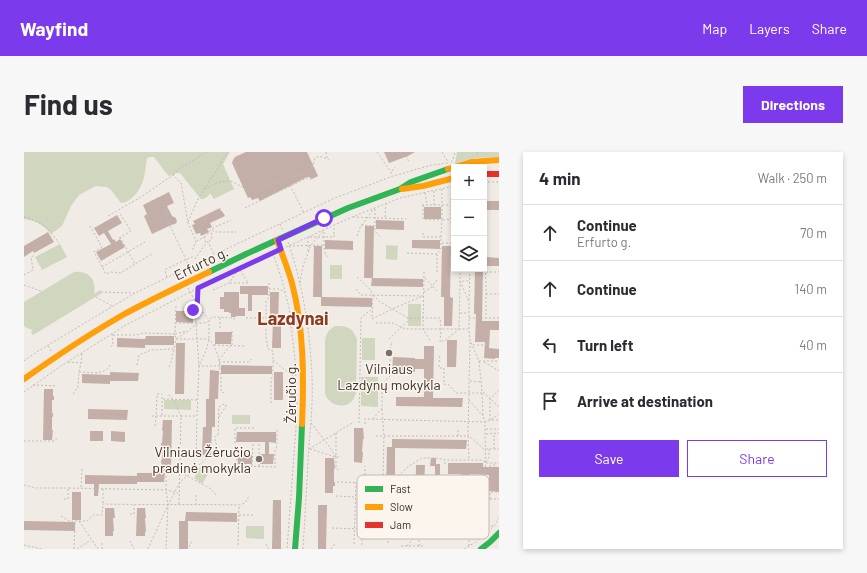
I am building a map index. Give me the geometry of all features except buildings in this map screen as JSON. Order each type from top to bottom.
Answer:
[{"type":"street","name":"Erfurto g.","points":[[24,379],[121,316],[159,296],[278,240],[348,208],[400,189],[412,182],[450,168],[480,161],[499,160]]},
{"type":"street","points":[[487,174],[499,174]]},
{"type":"street","name":"Erfurto g.","points":[[400,189],[408,189],[451,179]]},
{"type":"street","name":"Žėručio g.","points":[[278,240],[295,297],[303,359],[303,409],[295,549]]},
{"type":"street","points":[[481,549],[499,533]]},
{"type":"path","points":[[108,216],[142,197],[173,175],[180,168],[207,152]]},
{"type":"path","points":[[188,223],[198,199],[228,152]]},
{"type":"path","points":[[326,152],[327,159]]},
{"type":"path","points":[[378,152],[393,176]]},
{"type":"path","points":[[401,152],[401,155],[406,156],[409,162]]},
{"type":"path","points":[[442,152],[448,163]]},
{"type":"path","points":[[24,362],[38,351],[112,306],[214,254],[335,198],[393,176],[432,165],[448,163],[453,160],[455,152]]},
{"type":"path","points":[[204,190],[228,180],[250,190],[307,173],[312,168],[315,158],[318,156],[329,160]]},
{"type":"path","points":[[391,172],[395,167]]},
{"type":"path","points":[[173,175],[181,183],[188,223],[196,241]]},
{"type":"path","points":[[246,208],[307,178],[312,179]]},
{"type":"path","points":[[487,182],[499,182]]},
{"type":"path","points":[[290,186],[304,213]]},
{"type":"path","points":[[24,392],[82,352],[126,325],[198,288],[374,208],[400,198],[451,186]]},
{"type":"path","points":[[437,272],[437,254],[441,247],[442,188]]},
{"type":"path","points":[[434,190],[434,205]]},
{"type":"path","points":[[425,192],[427,205]]},
{"type":"path","points":[[386,204],[386,218]]},
{"type":"path","points":[[451,205],[422,205],[423,219],[451,219],[451,225]]},
{"type":"path","points":[[166,208],[168,213],[165,215],[150,222],[147,217],[166,208]]},
{"type":"path","points":[[357,236],[361,225],[374,208]]},
{"type":"path","points":[[374,208],[375,231],[380,237]]},
{"type":"path","points":[[119,211],[131,231],[119,238],[135,264]]},
{"type":"path","points":[[165,215],[189,267]]},
{"type":"path","points":[[24,217],[36,220],[46,227],[59,243]]},
{"type":"path","points":[[352,217],[406,219]]},
{"type":"path","points":[[191,251],[196,241],[207,235],[211,229],[231,220]]},
{"type":"path","points":[[280,224],[283,230]]},
{"type":"path","points":[[361,225],[375,227]]},
{"type":"path","points":[[90,226],[102,247],[94,252],[106,274],[111,272],[121,272],[152,254]]},
{"type":"path","points":[[308,237],[334,237],[334,226]]},
{"type":"path","points":[[211,229],[216,232],[237,232]]},
{"type":"path","points":[[195,259],[206,243],[212,239],[211,229]]},
{"type":"path","points":[[300,283],[303,266],[311,245],[324,230]]},
{"type":"path","points":[[324,230],[325,254],[328,256]]},
{"type":"path","points":[[423,233],[423,237],[441,237]]},
{"type":"path","points":[[204,237],[206,243]]},
{"type":"path","points":[[308,237],[308,254]]},
{"type":"path","points":[[102,267],[145,242]]},
{"type":"path","points":[[208,242],[214,254]]},
{"type":"path","points":[[441,242],[451,243]]},
{"type":"path","points":[[289,246],[324,246]]},
{"type":"path","points":[[273,253],[289,308],[296,378],[296,428],[287,549]]},
{"type":"path","points":[[407,253],[437,254]]},
{"type":"path","points":[[24,275],[33,270],[31,257],[35,255]]},
{"type":"path","points":[[167,277],[165,271],[166,269],[194,256]]},
{"type":"path","points":[[229,283],[239,269]]},
{"type":"path","points":[[239,269],[248,283]]},
{"type":"path","points":[[180,272],[183,279]]},
{"type":"path","points":[[424,272],[423,329],[431,342]]},
{"type":"path","points":[[357,277],[369,288],[380,302],[408,318],[440,318],[440,342],[446,340],[459,329],[460,272]]},
{"type":"path","points":[[469,460],[468,421],[470,272]]},
{"type":"path","points":[[485,272],[486,318]]},
{"type":"path","points":[[487,272],[499,272]]},
{"type":"path","points":[[424,278],[436,291]]},
{"type":"path","points":[[424,292],[432,287],[437,280]]},
{"type":"path","points":[[460,281],[470,281]]},
{"type":"path","points":[[460,281],[469,302]]},
{"type":"path","points":[[213,290],[229,283],[250,283]]},
{"type":"path","points":[[269,283],[269,297],[266,300],[266,338],[268,349],[273,351],[271,404]]},
{"type":"path","points":[[24,285],[41,291]]},
{"type":"path","points":[[188,288],[196,303],[209,319],[206,351],[199,366]]},
{"type":"path","points":[[196,457],[199,366],[196,324],[198,288]]},
{"type":"path","points":[[356,288],[361,295],[424,296]]},
{"type":"path","points":[[269,289],[279,289],[285,292]]},
{"type":"path","points":[[101,292],[135,293]]},
{"type":"path","points":[[486,294],[499,294]]},
{"type":"path","points":[[373,295],[372,319],[424,296]]},
{"type":"path","points":[[96,297],[112,306]]},
{"type":"path","points":[[168,368],[172,362],[173,349],[176,339],[176,306]]},
{"type":"path","points":[[192,306],[193,310],[202,310]]},
{"type":"path","points":[[359,423],[361,318],[373,308]]},
{"type":"path","points":[[459,313],[469,313]]},
{"type":"path","points":[[209,319],[213,317],[234,318],[234,321]]},
{"type":"path","points":[[220,317],[220,330]]},
{"type":"path","points":[[246,318],[266,318]]},
{"type":"path","points":[[389,339],[408,322],[408,318]]},
{"type":"path","points":[[469,318],[499,318]]},
{"type":"path","points":[[176,323],[196,324],[209,322]]},
{"type":"path","points":[[376,322],[392,323],[405,328],[469,329]]},
{"type":"path","points":[[176,339],[196,324]]},
{"type":"path","points":[[232,330],[232,346]]},
{"type":"path","points":[[113,334],[175,334],[188,331]]},
{"type":"path","points":[[111,347],[113,345],[113,334]]},
{"type":"path","points":[[176,339],[208,339],[214,345],[220,366],[221,392],[226,393]]},
{"type":"path","points":[[470,340],[479,361],[483,416],[486,429],[486,475]]},
{"type":"path","points":[[383,475],[384,436],[382,385],[390,376],[390,349],[392,341]]},
{"type":"path","points":[[214,345],[246,346]]},
{"type":"path","points":[[472,345],[489,345]]},
{"type":"path","points":[[219,361],[228,348],[232,346]]},
{"type":"path","points":[[137,365],[139,355],[151,350],[173,349]]},
{"type":"path","points":[[74,394],[78,387],[79,372],[82,363],[82,352]]},
{"type":"path","points":[[439,362],[440,355]]},
{"type":"path","points":[[219,361],[248,362],[252,359]]},
{"type":"path","points":[[272,360],[296,378]]},
{"type":"path","points":[[479,361],[499,371]]},
{"type":"path","points":[[483,362],[499,361]]},
{"type":"path","points":[[67,362],[82,363]]},
{"type":"path","points":[[79,372],[102,372],[110,365]]},
{"type":"path","points":[[439,365],[439,368],[444,368],[444,384],[449,385],[456,393],[482,392],[499,407]]},
{"type":"path","points":[[199,366],[220,366]]},
{"type":"path","points":[[469,381],[481,382]]},
{"type":"path","points":[[33,385],[56,386]]},
{"type":"path","points":[[490,420],[490,399],[499,390]]},
{"type":"path","points":[[155,428],[157,394],[159,394]]},
{"type":"path","points":[[162,394],[162,416]]},
{"type":"path","points":[[168,394],[173,399],[181,416],[179,504]]},
{"type":"path","points":[[163,399],[198,400]]},
{"type":"path","points":[[469,399],[483,416]]},
{"type":"path","points":[[217,444],[215,444],[215,437],[218,435],[218,418],[218,407],[226,403],[226,406],[218,418]]},
{"type":"path","points":[[372,419],[382,408]]},
{"type":"path","points":[[365,424],[365,419],[485,422],[499,414]]},
{"type":"path","points":[[152,416],[197,416]]},
{"type":"path","points":[[490,420],[499,420]]},
{"type":"path","points":[[311,422],[336,457]]},
{"type":"path","points":[[341,458],[309,449],[354,422]]},
{"type":"path","points":[[254,428],[235,428],[235,452],[237,452],[237,466],[275,467],[277,428]]},
{"type":"path","points":[[486,429],[499,429]]},
{"type":"path","points":[[457,431],[458,436]]},
{"type":"path","points":[[336,433],[336,467],[338,470]]},
{"type":"path","points":[[486,434],[499,434]]},
{"type":"path","points":[[494,434],[494,449]]},
{"type":"path","points":[[376,436],[468,436],[484,449],[499,449]]},
{"type":"path","points":[[24,441],[55,441],[57,438]]},
{"type":"path","points":[[252,466],[253,444]]},
{"type":"path","points":[[259,444],[259,466]]},
{"type":"path","points":[[486,463],[489,457],[489,449]]},
{"type":"path","points":[[180,456],[217,457]]},
{"type":"path","points":[[148,549],[180,482],[208,457]]},
{"type":"path","points":[[399,475],[409,466],[422,458],[437,458],[445,460],[482,460],[486,463],[499,463]]},
{"type":"path","points":[[490,467],[491,463]]},
{"type":"path","points":[[154,465],[159,472],[180,472],[211,489],[216,495]]},
{"type":"path","points":[[365,466],[365,475]]},
{"type":"path","points":[[81,488],[82,468]]},
{"type":"path","points":[[164,472],[168,505],[166,549]]},
{"type":"path","points":[[337,482],[356,483],[354,544]]},
{"type":"path","points":[[24,485],[36,488],[166,490],[179,493]]},
{"type":"path","points":[[64,499],[68,499],[68,488]]},
{"type":"path","points":[[62,516],[69,521],[87,521],[93,515],[102,515],[103,488]]},
{"type":"path","points":[[499,492],[490,492],[490,500],[499,499]]},
{"type":"path","points":[[196,494],[196,504]]},
{"type":"path","points":[[102,504],[238,505],[245,503],[249,496]]},
{"type":"path","points":[[336,496],[355,497]]},
{"type":"path","points":[[130,514],[134,514],[134,505]]},
{"type":"path","points":[[238,505],[238,545]]},
{"type":"path","points":[[238,514],[254,515]]},
{"type":"path","points":[[489,530],[499,518]]},
{"type":"path","points":[[74,521],[74,549]]},
{"type":"path","points":[[79,521],[98,549]]},
{"type":"path","points":[[489,526],[494,526]]},
{"type":"path","points":[[332,528],[355,529]]},
{"type":"path","points":[[362,539],[362,545]]},
{"type":"path","points":[[388,539],[388,545]]},
{"type":"path","points":[[407,546],[413,539]]},
{"type":"path","points":[[418,549],[419,539]]},
{"type":"path","points":[[469,539],[469,546]]},
{"type":"path","points":[[464,549],[479,539]]},
{"type":"path","points":[[77,549],[92,540]]},
{"type":"path","points":[[102,541],[102,549]]},
{"type":"path","points":[[130,541],[134,549]]},
{"type":"path","points":[[189,547],[192,541]]},
{"type":"path","points":[[266,544],[268,549]]},
{"type":"path","points":[[331,549],[335,544]]},
{"type":"path","points":[[24,545],[42,549]]},
{"type":"path","points":[[303,546],[306,549]]},
{"type":"path","points":[[401,546],[424,546]]},
{"type":"green space","points":[[24,152],[230,152],[223,164],[234,189],[214,199],[210,193],[204,199],[201,199],[180,173],[169,176],[154,157],[150,157],[147,158],[144,178],[141,186],[133,197],[121,203],[107,187],[96,186],[79,195],[71,206],[62,226],[51,234],[39,224],[24,219]]},
{"type":"green space","points":[[457,152],[499,152],[499,157],[475,158],[455,163]]},
{"type":"green space","points":[[60,244],[67,257],[42,270],[35,257]]},
{"type":"green space","points":[[386,245],[398,246],[397,260],[386,259]]},
{"type":"green space","points":[[330,265],[342,265],[342,279],[330,279]]},
{"type":"green space","points":[[74,272],[83,272],[87,274],[93,280],[95,289],[94,294],[100,290],[102,293],[33,335],[31,332],[33,330],[24,326],[24,302]]},
{"type":"green space","points":[[408,304],[421,304],[421,326],[408,326]]},
{"type":"green space","points":[[335,326],[349,328],[357,339],[356,393],[351,402],[342,406],[336,405],[330,401],[325,393],[325,340],[328,332]]},
{"type":"green space","points":[[362,338],[375,338],[375,360],[362,360]]},
{"type":"green space","points":[[361,377],[378,377],[378,407],[361,406]]},
{"type":"green space","points":[[164,400],[191,400],[191,410],[164,409]]},
{"type":"green space","points":[[232,415],[250,415],[250,424],[232,424]]},
{"type":"green space","points":[[202,464],[211,469],[202,484],[194,478]]},
{"type":"green space","points":[[246,526],[264,526],[264,539],[246,538]]},
{"type":"traffic: fast","points":[[209,272],[348,208],[400,189],[411,182],[448,169]]},
{"type":"traffic: fast","points":[[295,549],[302,424]]},
{"type":"traffic: fast","points":[[481,549],[499,533]]},
{"type":"traffic: slow","points":[[448,169],[471,162],[499,160]]},
{"type":"traffic: slow","points":[[402,189],[423,186],[451,179]]},
{"type":"traffic: slow","points":[[277,240],[292,283],[299,318],[303,371],[302,424]]},
{"type":"traffic: slow","points":[[24,379],[72,346],[121,316],[209,272]]},
{"type":"traffic: jam","points":[[487,174],[499,174]]},
{"type":"place","name":"Vilniaus Lazdynų mokykla","points":[[389,353]]},
{"type":"place","name":"Vilniaus Žėručio pradinė mokykla","points":[[259,459]]},
{"type":"district","name":"Lazdynai","points":[[293,318]]},
{"type":"route","points":[[193,310],[197,310],[196,303],[198,288],[281,249],[278,240],[324,218]]}]
